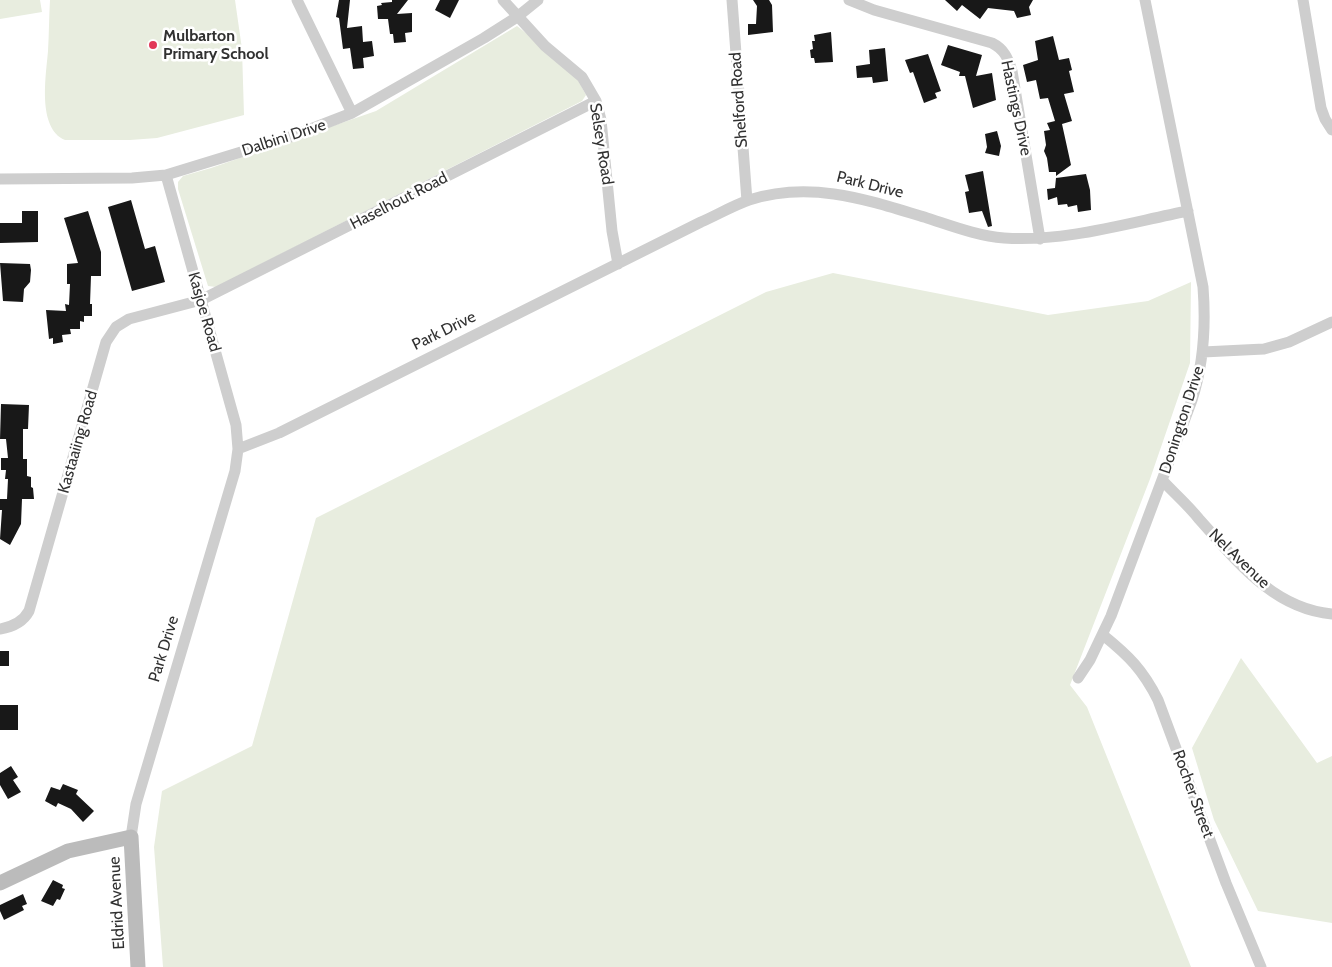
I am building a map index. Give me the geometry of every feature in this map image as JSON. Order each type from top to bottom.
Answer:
[{"type":"street","points":[[297,0],[352,113]]},
{"type":"street","name":"Selsey Road","points":[[503,0],[545,46],[582,77],[596,101],[601,120],[612,231],[618,264]]},
{"type":"street","name":"Dalbini Drive","points":[[0,179],[132,178],[166,175],[290,137],[352,113],[477,42],[517,17],[538,0]]},
{"type":"street","name":"Shelford Road","points":[[732,0],[747,201]]},
{"type":"street","name":"Hastings Drive","points":[[849,0],[874,10],[992,42],[1004,53],[1012,71],[1040,239]]},
{"type":"street","name":"Donington Drive","points":[[1078,678],[1103,635],[1198,384],[1204,352],[1205,311],[1203,287],[1145,0]]},
{"type":"street","points":[[1303,0],[1321,108],[1332,130]]},
{"type":"street","name":"Haselhout Road","points":[[201,300],[596,101]]},
{"type":"street","name":"Kasjoe Road","points":[[166,175],[236,425],[238,449]]},
{"type":"street","name":"Park Drive","points":[[131,837],[136,804],[232,481],[238,449],[294,426],[747,201],[787,193],[829,192],[855,197],[980,235],[1040,239],[1188,212]]},
{"type":"street","name":"Kastaaiing Road","points":[[0,629],[18,623],[29,612],[106,342],[116,327],[129,319],[201,300]]},
{"type":"street","points":[[1204,352],[1264,349],[1289,342],[1332,322]]},
{"type":"street","name":"Nel Avenue","points":[[1162,480],[1228,553],[1252,576],[1282,598],[1300,607],[1332,614]]},
{"type":"street","name":"Rocher Street","points":[[1103,635],[1125,653],[1137,666],[1147,678],[1158,700],[1226,883],[1261,967]]},
{"type":"street","points":[[0,883],[68,851],[131,837]]},
{"type":"street","name":"Eldrid Avenue","points":[[131,837],[138,967]]},
{"type":"shaded area","points":[[0,0],[40,0],[42,12],[0,19]]},
{"type":"shaded area","points":[[50,0],[235,0],[242,49],[244,115],[157,138],[65,140],[56,134],[50,125],[45,100]]},
{"type":"shaded area","points":[[517,26],[572,69],[586,95],[582,101],[216,287],[208,286],[178,189],[178,182],[183,176],[376,111]]},
{"type":"shaded area","points":[[833,273],[1048,315],[1148,301],[1191,282],[1190,363],[1150,479],[1070,685],[1087,707],[1191,967],[163,967],[154,847],[162,791],[252,746],[316,518],[766,292]]},
{"type":"shaded area","points":[[1241,658],[1317,763],[1332,756],[1332,923],[1258,911],[1214,820],[1192,748]]},
{"type":"building","points":[[339,0],[350,0],[347,28],[362,26],[363,42],[372,41],[374,56],[363,58],[364,68],[353,69],[350,48],[343,49],[339,18],[336,17]]},
{"type":"building","points":[[392,0],[408,0],[397,14],[412,13],[412,32],[405,33],[406,42],[394,43],[393,34],[390,34],[388,19],[378,19],[377,6],[382,5],[381,3],[392,2]]},
{"type":"building","points":[[440,0],[459,0],[450,18],[435,10]]},
{"type":"building","points":[[753,0],[769,0],[772,5],[773,32],[748,35],[748,24],[756,24],[757,6]]},
{"type":"building","points":[[945,0],[1033,0],[1029,7],[1031,15],[1017,18],[1014,11],[988,8],[980,19],[962,5],[957,11]]},
{"type":"building","points":[[831,32],[833,62],[815,63],[814,58],[811,58],[810,50],[813,49],[812,41],[815,41],[814,35]]},
{"type":"building","points":[[1053,36],[1059,60],[1069,58],[1072,70],[1069,71],[1074,92],[1064,94],[1072,121],[1062,124],[1071,165],[1056,176],[1056,172],[1049,172],[1044,151],[1046,145],[1044,131],[1050,130],[1047,123],[1055,121],[1048,98],[1040,99],[1036,80],[1027,82],[1023,65],[1038,60],[1035,41]]},
{"type":"building","points":[[948,45],[982,55],[976,76],[992,73],[996,100],[973,108],[965,76],[959,76],[960,72],[941,65]]},
{"type":"building","points":[[885,48],[888,81],[873,83],[872,77],[857,78],[856,66],[870,64],[869,50]]},
{"type":"building","points":[[928,54],[941,91],[935,93],[937,98],[924,103],[913,72],[910,73],[905,60]]},
{"type":"building","points":[[997,131],[1001,146],[999,156],[985,153],[987,147],[985,134]]},
{"type":"building","points":[[983,171],[992,226],[988,227],[982,211],[969,213],[965,192],[969,191],[965,175]]},
{"type":"building","points":[[1086,174],[1090,190],[1091,210],[1078,212],[1077,205],[1068,207],[1067,204],[1058,205],[1057,197],[1048,200],[1047,189],[1055,188],[1056,178]]},
{"type":"building","points":[[131,200],[145,249],[155,246],[165,282],[132,291],[108,207]]},
{"type":"building","points":[[22,211],[38,211],[38,242],[0,243],[0,223],[22,223]]},
{"type":"building","points":[[88,211],[101,252],[101,276],[91,276],[90,304],[92,304],[92,316],[84,316],[84,322],[80,321],[80,329],[70,329],[71,334],[62,335],[63,342],[53,344],[53,338],[49,339],[46,310],[66,311],[65,304],[69,305],[70,284],[67,284],[67,264],[78,263],[64,218]]},
{"type":"building","points":[[0,263],[30,264],[30,282],[24,289],[23,302],[3,301]]},
{"type":"building","points":[[1,404],[29,405],[28,429],[23,429],[23,459],[27,459],[27,476],[31,477],[34,499],[22,499],[21,524],[10,545],[0,539],[2,510],[0,510],[0,499],[7,499],[8,479],[5,479],[6,470],[1,470],[1,458],[8,458],[6,439],[0,439]]},
{"type":"building","points":[[0,651],[9,651],[9,666],[0,666]]},
{"type":"building","points":[[0,705],[18,705],[18,730],[0,730]]},
{"type":"building","points":[[11,766],[18,777],[13,780],[21,792],[8,799],[0,785],[0,773]]},
{"type":"building","points":[[63,784],[78,790],[76,794],[94,811],[83,822],[71,809],[58,803],[56,807],[45,801],[51,787],[60,790]]},
{"type":"building","points":[[53,880],[63,885],[62,888],[65,889],[60,900],[57,899],[53,906],[41,901]]},
{"type":"building","points":[[23,894],[27,904],[22,906],[24,910],[4,920],[0,911],[0,905]]},
{"type":"place","name":"Mulbarton Primary School","points":[[153,45]]}]
